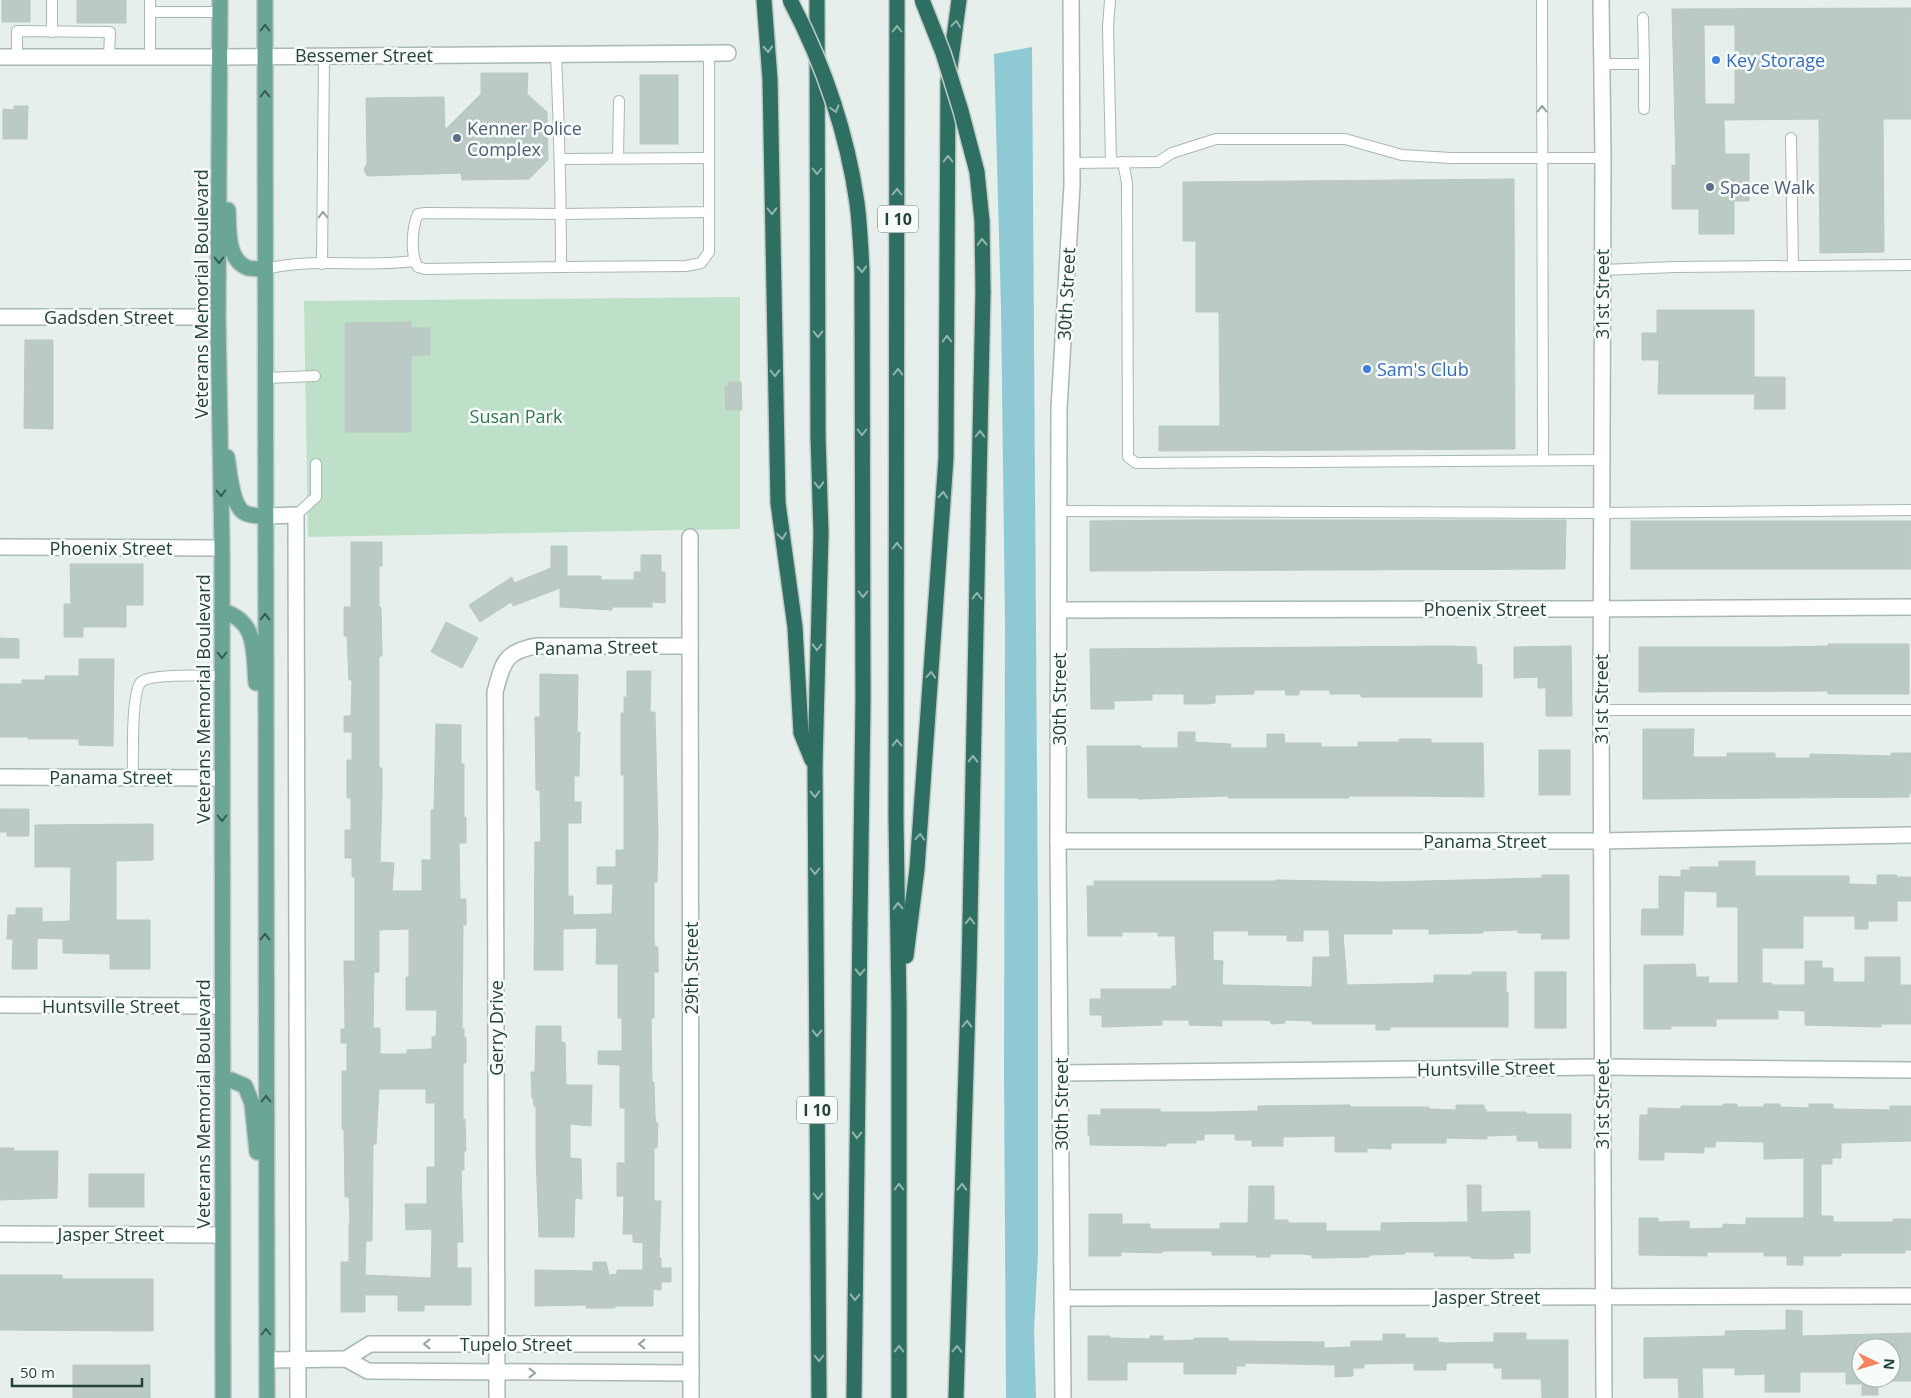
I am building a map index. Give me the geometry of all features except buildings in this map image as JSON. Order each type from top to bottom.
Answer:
[{"type":"highway","points":[[764,0],[770,79],[778,502],[795,627],[801,733],[815,766]]},
{"type":"highway","points":[[790,0],[807,32],[826,81],[846,147],[857,204],[862,272],[863,711],[854,1398]]},
{"type":"highway","name":"I 10","points":[[817,0],[820,533],[815,766],[819,1398]]},
{"type":"highway","name":"I 10","points":[[897,0],[898,438],[896,819],[899,1007],[899,1398]]},
{"type":"highway","points":[[922,0],[943,54],[961,111],[977,172],[982,221],[983,291],[969,970],[956,1398]]},
{"type":"highway","points":[[899,1007],[918,869],[946,458],[948,82],[959,0]]},
{"type":"main road","points":[[265,0],[267,1398]]},
{"type":"main road","name":"Veterans Memorial Boulevard","points":[[220,6],[218,318],[222,548],[221,1006],[223,1398]]},
{"type":"main road","points":[[219,124],[230,245],[236,259],[248,268],[264,269]]},
{"type":"main road","points":[[220,418],[234,498],[239,508],[246,514],[265,516]]},
{"type":"main road","points":[[222,611],[241,619],[251,633],[265,769]]},
{"type":"main road","points":[[222,1080],[231,1080],[245,1086],[252,1103],[266,1248]]},
{"type":"street","name":"30th Street","points":[[1062,1398],[1058,841],[1059,409],[1072,163],[1072,0]]},
{"type":"street","name":"31st Street","points":[[1601,0],[1603,158],[1601,841],[1604,1398]]},
{"type":"street","name":"Bessemer Street","points":[[0,57],[728,53]]},
{"type":"street","name":"Gadsden Street","points":[[0,317],[218,318]]},
{"type":"street","points":[[265,516],[296,515],[298,1398]]},
{"type":"street","name":"29th Street","points":[[690,537],[691,1398]]},
{"type":"street","name":"Phoenix Street","points":[[0,547],[222,548]]},
{"type":"street","name":"Phoenix Street","points":[[1060,610],[1601,609],[1911,606]]},
{"type":"street","name":"Panama Street","points":[[506,659],[519,649],[536,646],[690,646]]},
{"type":"street","name":"Gerry Drive","points":[[497,1398],[495,692],[506,659]]},
{"type":"street","name":"Panama Street","points":[[0,777],[222,778]]},
{"type":"street","name":"Panama Street","points":[[1058,841],[1601,841],[1911,835]]},
{"type":"street","name":"Huntsville Street","points":[[0,1005],[221,1006]]},
{"type":"street","name":"Huntsville Street","points":[[1060,1073],[1602,1067],[1911,1070]]},
{"type":"street","name":"Jasper Street","points":[[0,1234],[222,1235]]},
{"type":"street","name":"Jasper Street","points":[[1062,1298],[1911,1296]]},
{"type":"street","name":"Tupelo Street","points":[[346,1359],[370,1344],[691,1344]]},
{"type":"street","name":"Tupelo Street","points":[[267,1360],[346,1359],[368,1371],[691,1373]]},
{"type":"lane","points":[[52,0],[52,32]]},
{"type":"lane","points":[[150,0],[150,57]]},
{"type":"lane","points":[[1110,0],[1108,27],[1111,162]]},
{"type":"lane","points":[[1542,0],[1543,460]]},
{"type":"lane","points":[[150,12],[220,6]]},
{"type":"lane","points":[[1642,18],[1644,109]]},
{"type":"lane","points":[[16,57],[17,31],[110,32],[109,57]]},
{"type":"lane","points":[[709,53],[709,158],[709,212],[709,252],[701,263],[686,266],[425,269],[418,267],[414,262],[413,224],[418,214],[425,212],[561,214],[709,212]]},
{"type":"lane","points":[[556,54],[561,159],[561,267]]},
{"type":"lane","points":[[322,264],[324,56]]},
{"type":"lane","points":[[1602,64],[1644,64]]},
{"type":"lane","points":[[618,158],[619,101]]},
{"type":"lane","points":[[1791,138],[1793,266]]},
{"type":"lane","points":[[1072,163],[1158,162],[1172,152],[1216,139],[1345,139],[1402,155],[1451,158],[1603,158]]},
{"type":"lane","points":[[561,159],[709,158]]},
{"type":"lane","points":[[1123,162],[1127,183],[1128,457],[1136,463],[1602,460]]},
{"type":"lane","points":[[264,269],[286,264],[394,264],[414,262]]},
{"type":"lane","points":[[1602,270],[1911,265]]},
{"type":"lane","points":[[265,378],[316,376]]},
{"type":"lane","points":[[296,515],[316,498],[316,464]]},
{"type":"lane","points":[[1060,511],[1602,513],[1911,510]]},
{"type":"lane","points":[[133,777],[135,695],[141,682],[149,678],[168,676],[222,676]]},
{"type":"lane","points":[[1601,710],[1911,710]]},
{"type":"green space","name":"Susan Park","points":[[740,297],[740,529],[308,537],[304,301]]},
{"type":"water","points":[[1032,47],[1038,922],[1038,1254],[1034,1330],[1036,1398],[1006,1398],[1004,1072],[1005,622],[1001,308],[994,54]]},
{"type":"place","name":"Key Storage","points":[[1716,60]]},
{"type":"place","name":"Kenner Police Complex","points":[[457,138]]},
{"type":"place","name":"Space Walk","points":[[1710,187]]},
{"type":"place","name":"Sam's Club","points":[[1367,369]]}]
